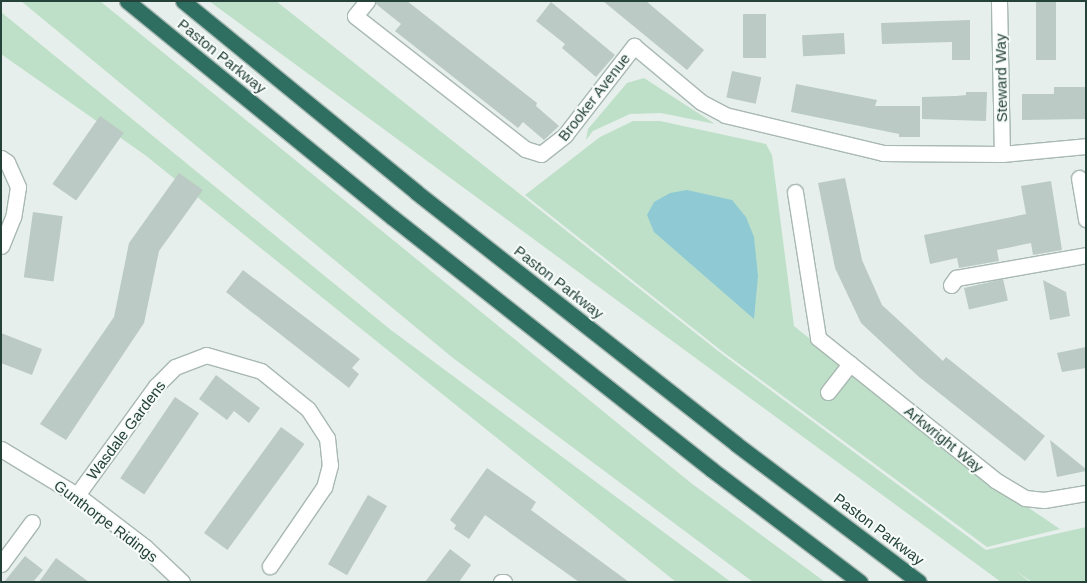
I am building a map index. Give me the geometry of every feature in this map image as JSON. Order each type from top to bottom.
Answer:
[{"type":"highway","name":"Paston Parkway","points":[[127,1],[400,224],[703,463],[860,582]]},
{"type":"highway","name":"Paston Parkway","points":[[183,1],[416,192],[697,413],[919,582]]},
{"type":"street","name":"Brooker Avenue","points":[[367,1],[355,16],[525,149],[541,154],[565,135],[634,46],[701,102],[725,114],[883,153],[1002,154]]},
{"type":"street","name":"Steward Way","points":[[999,1],[1002,154]]},
{"type":"street","points":[[1002,154],[1086,146]]},
{"type":"street","points":[[1,158],[6,162],[18,187],[14,217],[1,246]]},
{"type":"street","points":[[1079,178],[1086,219]]},
{"type":"street","name":"Arkwright Way","points":[[796,192],[818,338],[995,480],[1025,498],[1044,500],[1086,493]]},
{"type":"street","points":[[951,285],[956,278],[1086,256]]},
{"type":"street","name":"Wasdale Gardens","points":[[77,495],[156,386],[175,367],[206,355],[261,372],[308,409],[327,438],[330,465],[324,487],[270,566]]},
{"type":"street","points":[[828,392],[850,364]]},
{"type":"street","name":"Gunthorpe Ridings","points":[[1,449],[77,495],[146,547],[182,582]]},
{"type":"street","points":[[1,564],[32,522]]},
{"type":"green space","points":[[21,1],[100,1],[691,483],[825,582],[753,582],[453,358]]},
{"type":"green space","points":[[209,1],[276,1],[722,354],[986,550],[1086,527],[1086,582],[1032,582],[1016,571],[1030,582],[1001,582]]},
{"type":"green space","points":[[1,12],[391,330],[731,582],[676,582],[145,155],[1,54]]},
{"type":"green space","points":[[644,78],[715,124],[661,113],[630,114],[593,131],[586,140],[588,129],[627,83]]},
{"type":"green space","points":[[633,121],[660,121],[766,144],[772,155],[794,326],[974,471],[1060,529],[987,547],[723,352],[525,195],[600,137]]},
{"type":"water","points":[[687,190],[732,200],[746,217],[754,237],[758,276],[754,319],[654,232],[647,215],[654,202],[670,193]]},
{"type":"building","points":[[376,1],[407,1],[537,103],[536,106],[559,126],[544,140],[523,122],[518,128],[395,31],[401,24],[376,4]]},
{"type":"building","points":[[603,1],[646,1],[704,50],[687,70]]},
{"type":"building","points":[[1036,1],[1056,1],[1056,60],[1036,60]]},
{"type":"building","points":[[551,2],[615,55],[596,77],[562,48],[565,44],[536,21]]},
{"type":"building","points":[[743,14],[766,14],[766,58],[743,58]]},
{"type":"building","points":[[970,20],[970,60],[952,60],[952,42],[882,44],[881,23]]},
{"type":"building","points":[[844,33],[845,54],[803,56],[802,35]]},
{"type":"building","points":[[732,71],[761,77],[756,104],[726,97]]},
{"type":"building","points":[[796,84],[877,100],[875,106],[920,106],[920,137],[899,137],[899,134],[791,112]]},
{"type":"building","points":[[1054,87],[1086,87],[1086,119],[1022,120],[1022,94],[1054,94]]},
{"type":"building","points":[[966,92],[987,92],[986,121],[922,119],[922,97],[966,95]]},
{"type":"building","points":[[100,116],[124,133],[76,201],[52,184]]},
{"type":"building","points":[[179,173],[203,190],[159,251],[144,323],[66,440],[40,424],[114,317],[129,243]]},
{"type":"building","points":[[845,178],[862,260],[882,305],[943,361],[946,357],[1045,436],[1025,461],[919,377],[861,323],[835,268],[818,183]]},
{"type":"building","points":[[1051,181],[1062,250],[1033,255],[1031,243],[997,250],[999,261],[959,268],[957,258],[930,264],[924,235],[1026,214],[1021,186]]},
{"type":"building","points":[[33,212],[63,216],[54,282],[24,277]]},
{"type":"building","points":[[243,270],[360,359],[352,368],[359,374],[349,388],[226,292]]},
{"type":"building","points":[[1003,279],[1008,300],[969,309],[964,288]]},
{"type":"building","points":[[1043,280],[1066,292],[1070,316],[1050,320]]},
{"type":"building","points":[[1,333],[42,349],[32,375],[1,363]]},
{"type":"building","points":[[1086,347],[1086,368],[1062,372],[1057,353]]},
{"type":"building","points":[[216,375],[260,408],[249,423],[234,411],[227,420],[199,399]]},
{"type":"building","points":[[175,397],[199,413],[144,494],[120,478]]},
{"type":"building","points":[[281,427],[304,444],[227,550],[204,533]]},
{"type":"building","points":[[1050,440],[1086,469],[1086,471],[1057,477]]},
{"type":"building","points":[[487,468],[536,502],[531,510],[629,582],[579,582],[485,515],[469,539],[454,529],[456,525],[450,520]]},
{"type":"building","points":[[368,495],[387,506],[347,575],[328,564]]},
{"type":"building","points":[[450,549],[471,565],[459,582],[425,582]]},
{"type":"building","points":[[25,556],[43,570],[33,582],[4,582]]},
{"type":"building","points":[[56,558],[89,582],[39,582]]}]
